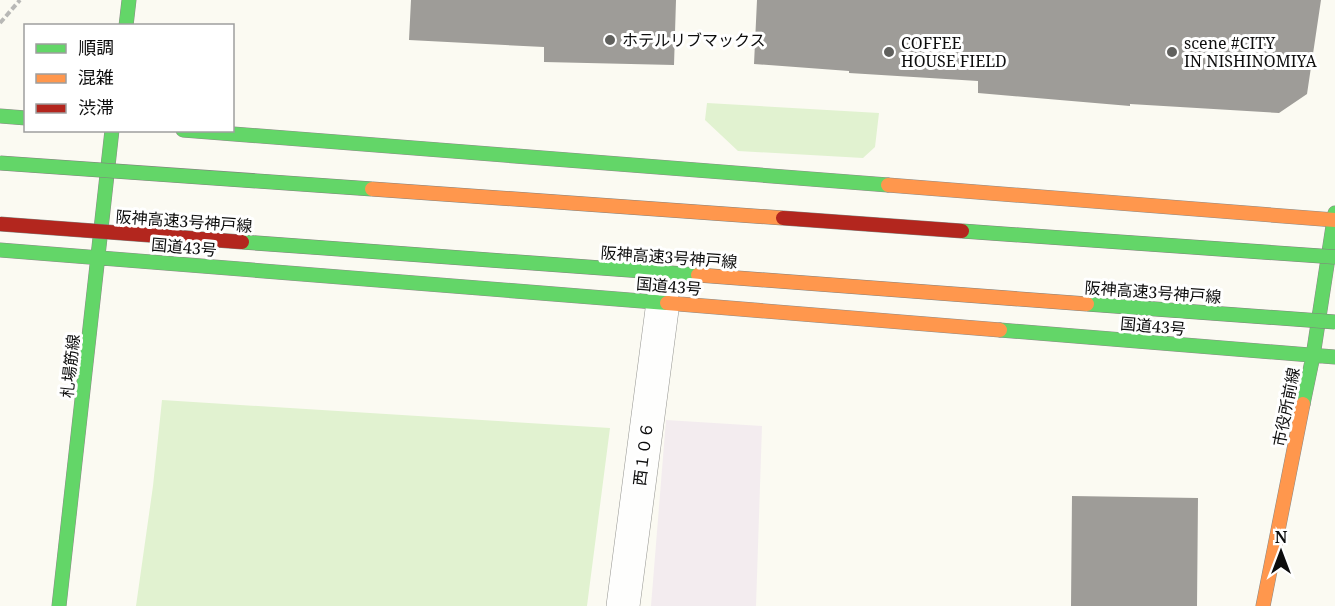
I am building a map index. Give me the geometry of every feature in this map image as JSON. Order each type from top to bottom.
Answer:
[{"type":"main road","points":[[126,24],[129,0]]},
{"type":"main road","points":[[0,116],[24,118]]},
{"type":"main road","name":"札場筋線","points":[[59,606],[112,132]]},
{"type":"main road","points":[[209,132],[1334,218]]},
{"type":"main road","points":[[0,163],[1335,257]]},
{"type":"main road","name":"市役所前線","points":[[1263,606],[1312,356],[1334,218]]},
{"type":"main road","name":"阪神高速3号神戸線","points":[[0,224],[1335,322]]},
{"type":"main road","name":"国道43号","points":[[0,250],[99,256],[1335,357]]},
{"type":"street","name":"西１０６","points":[[624,606],[663,302]]},
{"type":"path","points":[[0,23],[20,0]]},
{"type":"shaded area","points":[[666,420],[762,426],[756,606],[651,606]]},
{"type":"green space","points":[[707,103],[879,113],[875,147],[863,158],[738,151],[705,120]]},
{"type":"green space","points":[[162,400],[610,428],[587,606],[136,606],[153,486]]},
{"type":"building","points":[[411,0],[676,0],[674,65],[544,62],[544,47],[409,40]]},
{"type":"building","points":[[757,0],[1321,0],[1307,94],[1279,113],[1130,104],[1130,106],[978,93],[978,81],[754,64]]},
{"type":"building","points":[[1072,496],[1198,498],[1197,606],[1071,606]]},
{"type":"traffic: fast","points":[[126,24],[129,0]]},
{"type":"traffic: fast","points":[[0,116],[24,118]]},
{"type":"traffic: fast","points":[[59,606],[112,132]]},
{"type":"traffic: fast","points":[[209,132],[888,185]]},
{"type":"traffic: fast","points":[[0,163],[372,189]]},
{"type":"traffic: fast","points":[[1303,404],[1313,356],[1335,213]]},
{"type":"traffic: fast","points":[[962,231],[1335,257]]},
{"type":"traffic: fast","points":[[242,242],[698,275]]},
{"type":"traffic: fast","points":[[0,250],[667,303]]},
{"type":"traffic: fast","points":[[1087,304],[1335,322]]},
{"type":"traffic: fast","points":[[1000,330],[1335,357]]},
{"type":"traffic: slow","points":[[888,185],[1335,220]]},
{"type":"traffic: slow","points":[[372,189],[783,218]]},
{"type":"traffic: slow","points":[[698,275],[1087,304]]},
{"type":"traffic: slow","points":[[667,303],[1000,330]]},
{"type":"traffic: slow","points":[[1263,606],[1303,404]]},
{"type":"traffic: jam","points":[[783,218],[962,231]]},
{"type":"traffic: jam","points":[[0,224],[242,242]]},
{"type":"place","name":"ホテルリブマックス","points":[[610,40]]},
{"type":"place","name":"COFFEE HOUSE FIELD","points":[[889,52]]},
{"type":"place","name":"scene #CITY IN NISHINOMIYA","points":[[1172,52]]}]
